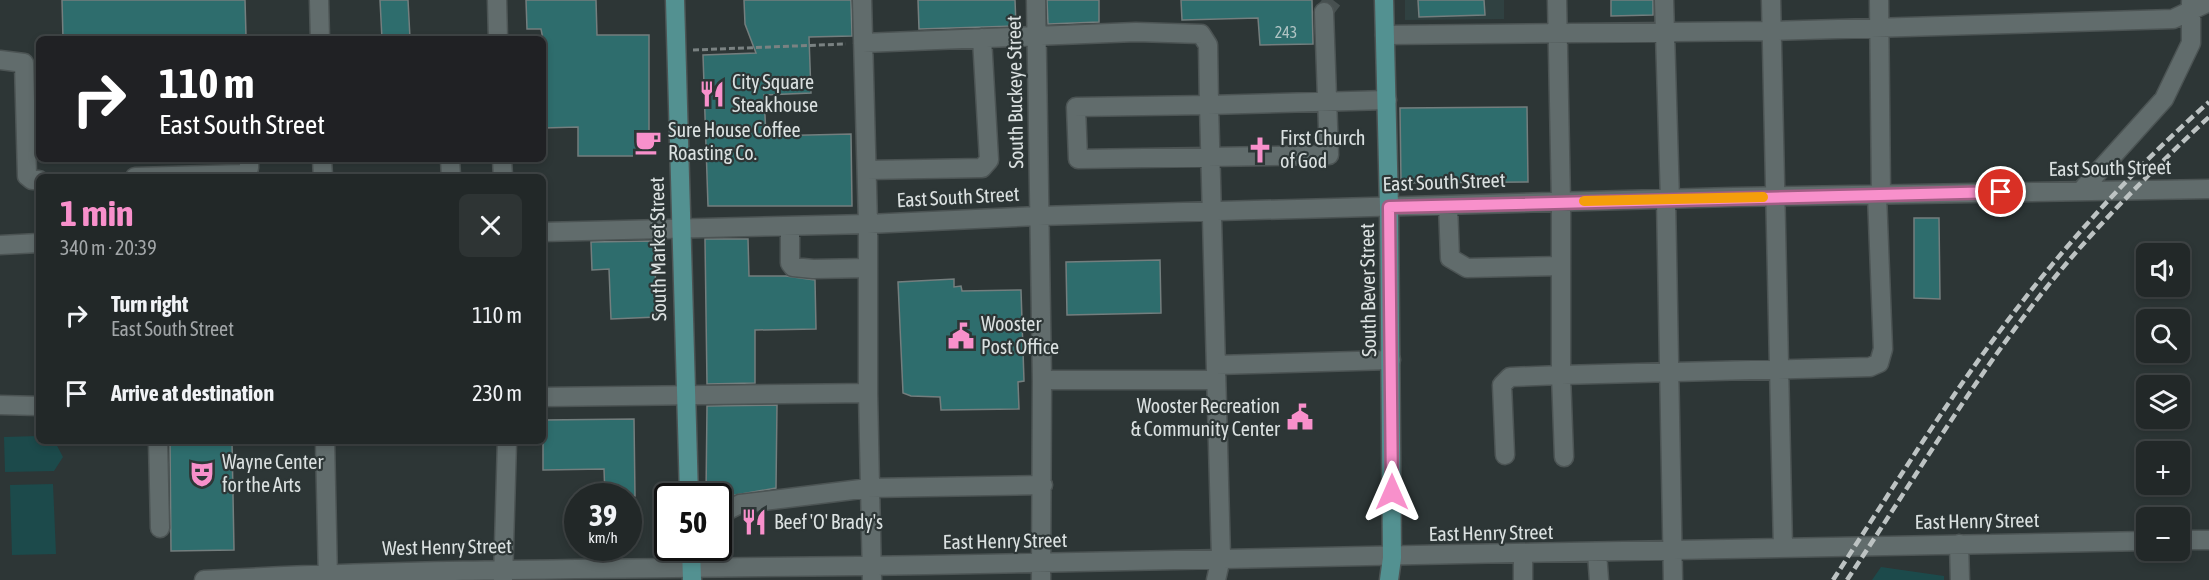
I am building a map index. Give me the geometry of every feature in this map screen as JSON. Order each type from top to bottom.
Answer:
[{"type":"main road","name":"South Market Street","points":[[675,0],[684,395],[688,483]]},
{"type":"main road","name":"South Bever Street","points":[[1384,0],[1391,360],[1392,558],[1389,580]]},
{"type":"street","points":[[319,0],[320,36]]},
{"type":"street","points":[[497,0],[498,36]]},
{"type":"street","points":[[862,0],[868,224],[871,573]]},
{"type":"street","name":"South Buckeye Street","points":[[1036,0],[1042,380],[1042,571]]},
{"type":"street","points":[[1557,0],[1564,457]]},
{"type":"street","points":[[1664,0],[1673,580]]},
{"type":"street","points":[[1771,0],[1783,548]]},
{"type":"street","points":[[1505,455],[1502,385],[1505,380],[1561,375],[1870,367],[1879,363],[1882,349],[1879,0]]},
{"type":"street","points":[[1384,35],[1772,31],[2174,19],[2191,5],[2209,2]]},
{"type":"street","points":[[2081,191],[2164,99],[2191,43],[2191,5]]},
{"type":"street","points":[[1324,12],[1328,101],[1329,155],[1078,159],[1076,107],[1209,105],[1328,101],[1387,100]]},
{"type":"street","points":[[863,43],[1137,32],[1201,34],[1208,45],[1210,211],[1221,558],[1216,580]]},
{"type":"street","points":[[867,170],[982,168],[989,160],[982,38]]},
{"type":"street","points":[[0,60],[31,66],[32,132],[27,176],[36,180]]},
{"type":"street","points":[[154,174],[173,171],[244,174]]},
{"type":"street","name":"East South Street","points":[[546,232],[868,224],[1210,211],[2209,189]]},
{"type":"street","points":[[1448,205],[1450,258],[1467,268],[1561,266]]},
{"type":"street","points":[[790,226],[790,263],[793,267],[813,269],[868,267]]},
{"type":"street","points":[[0,245],[36,243]]},
{"type":"street","points":[[1042,380],[1216,373],[1391,360]]},
{"type":"street","points":[[546,397],[868,393]]},
{"type":"street","points":[[0,405],[36,406]]},
{"type":"street","points":[[158,444],[160,528]]},
{"type":"street","points":[[325,444],[328,577]]},
{"type":"street","points":[[503,574],[507,444]]},
{"type":"street","points":[[732,508],[740,504],[869,488],[1043,485]]},
{"type":"street","points":[[2190,540],[2209,540]]},
{"type":"street","name":"East Henry Street","points":[[692,574],[1042,571],[1221,558],[1392,558],[2136,541]]},
{"type":"street","points":[[1959,544],[1960,580]]},
{"type":"street","points":[[1597,553],[1599,580]]},
{"type":"street","points":[[1523,555],[1523,580]]},
{"type":"street","name":"West Henry Street","points":[[204,580],[503,574],[692,574]]},
{"type":"path","points":[[676,51],[863,43]]},
{"type":"shaded area","points":[[1405,0],[1504,0],[1504,19],[1405,20]]},
{"type":"shaded area","points":[[36,436],[36,444],[56,444],[63,457],[54,471],[5,472],[4,437]]},
{"type":"shaded area","points":[[53,484],[56,554],[12,555],[10,485]]},
{"type":"shaded area","points":[[1881,567],[1944,576],[1944,580],[1872,580]]},
{"type":"building","points":[[62,0],[245,0],[246,36],[63,36]]},
{"type":"building","points":[[380,0],[408,0],[410,36],[382,36]]},
{"type":"building","points":[[526,0],[596,0],[597,35],[649,35],[649,156],[578,156],[578,127],[546,128],[546,36],[542,36],[541,29],[527,29]]},
{"type":"building","points":[[744,0],[851,0],[852,36],[809,37],[811,93],[764,95],[766,136],[851,134],[852,206],[708,206],[703,55],[756,53],[745,24]]},
{"type":"building","points":[[918,0],[1015,0],[1016,26],[919,29]]},
{"type":"building","points":[[1047,0],[1099,0],[1099,22],[1048,24]]},
{"type":"building","points":[[1181,0],[1312,0],[1313,44],[1260,45],[1258,18],[1182,20]]},
{"type":"building","points":[[1418,0],[1484,0],[1485,15],[1419,17]]},
{"type":"building","points":[[1611,0],[1653,0],[1653,15],[1611,16]]},
{"type":"building","points":[[1527,107],[1528,182],[1401,183],[1400,108]]},
{"type":"building","points":[[1914,218],[1939,218],[1940,299],[1914,298]]},
{"type":"building","points":[[705,239],[748,239],[749,276],[786,276],[815,280],[816,329],[755,330],[755,383],[707,384]]},
{"type":"building","points":[[654,241],[657,317],[611,319],[609,269],[592,270],[591,242]]},
{"type":"building","points":[[1160,260],[1161,313],[1067,315],[1066,262]]},
{"type":"building","name":"Wooster Post Office","points":[[954,279],[954,287],[961,286],[962,291],[1021,290],[1024,381],[1018,382],[1019,409],[941,410],[940,397],[911,396],[903,393],[898,282]]},
{"type":"building","points":[[777,405],[776,488],[732,496],[732,483],[706,483],[707,406]]},
{"type":"building","points":[[634,419],[635,483],[605,483],[604,469],[543,470],[543,444],[546,444],[546,420]]},
{"type":"building","name":"Wayne Center for the Arts","points":[[170,444],[232,444],[234,550],[171,551]]},
{"type":"tunnel","points":[[1324,12],[1333,0]]},
{"type":"railway","points":[[1833,580],[1946,406],[2018,307],[2109,200],[2141,166],[2209,102]]},
{"type":"railway","points":[[1847,580],[1962,404],[2035,302],[2118,206],[2209,117]]},
{"type":"slow traffic","points":[[1584,201],[1763,197]]},
{"type":"place","name":"City Square Steakhouse","points":[[712,94]]},
{"type":"place","name":"Sure House Coffee Roasting Co.","points":[[648,142]]},
{"type":"place","name":"First Church of God","points":[[1260,150]]},
{"type":"place","name":"Wooster Post Office","points":[[961,336]]},
{"type":"place","name":"Wooster Recreation & Community Center","points":[[1300,417]]},
{"type":"place","name":"Wayne Center for the Arts","points":[[202,474]]},
{"type":"place","name":"Beef 'O' Brady's","points":[[754,522]]},
{"type":"route","points":[[1392,492],[1389,207],[2001,192]]}]
